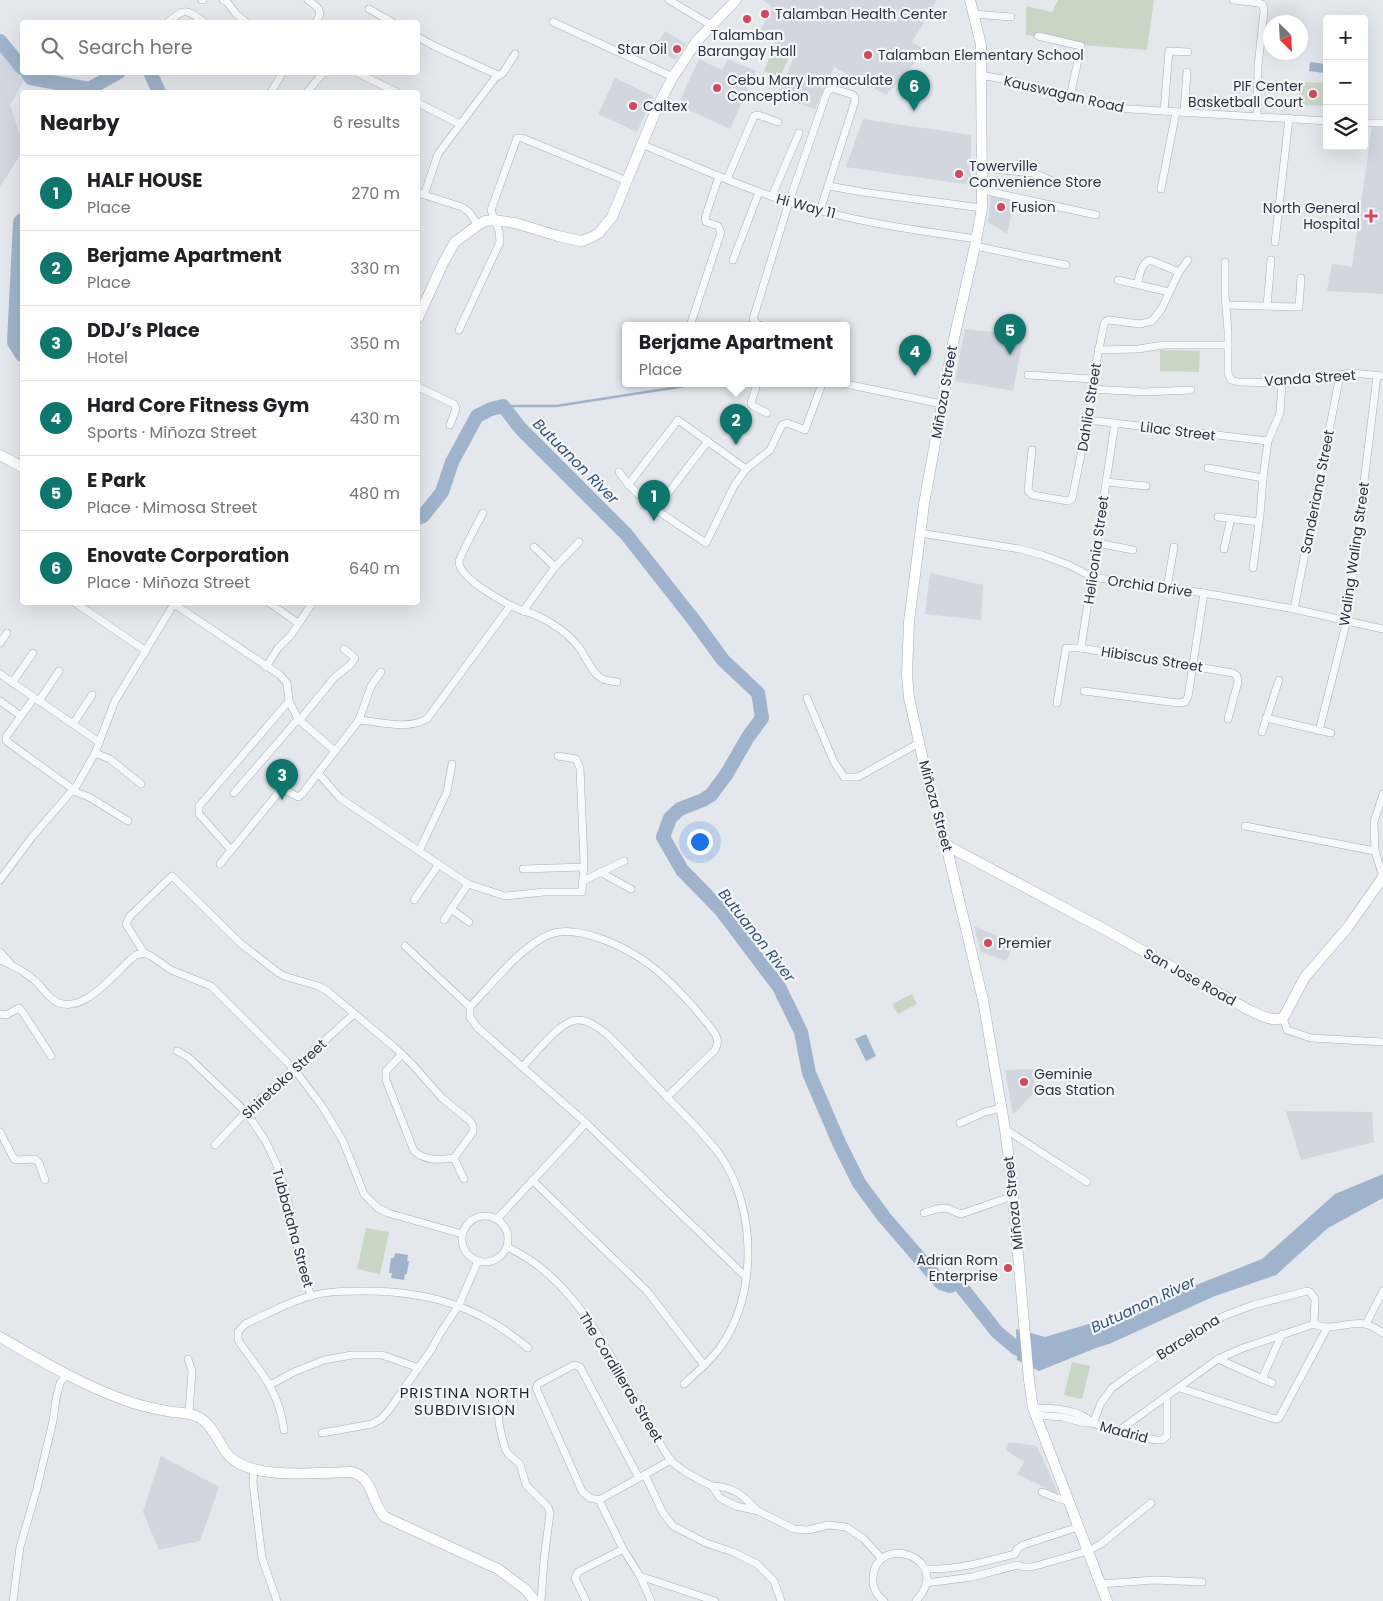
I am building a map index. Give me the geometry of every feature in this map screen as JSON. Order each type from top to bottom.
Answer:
[{"type":"main road","points":[[420,314],[443,263],[455,242],[485,221],[494,220],[515,223],[581,241],[599,233],[612,217],[659,103],[673,77],[696,42],[736,0]]},
{"type":"main road","name":"Miñoza Street","points":[[970,0],[981,45],[982,208],[953,343],[920,533],[909,622],[907,663],[909,698],[930,791],[946,845],[983,1000],[1005,1129],[1013,1196],[1029,1380],[1034,1411],[1107,1601]]},
{"type":"main road","points":[[0,455],[20,466]]},
{"type":"main road","name":"San Jose Road","points":[[946,845],[1102,928],[1249,1010],[1269,1019],[1283,1018]]},
{"type":"main road","points":[[1283,1018],[1305,976],[1348,927],[1383,877]]},
{"type":"main road","points":[[0,1337],[66,1376],[117,1398],[142,1406],[188,1413],[205,1421],[230,1457],[254,1469],[286,1474],[344,1472],[363,1476],[378,1508],[385,1517],[498,1569],[510,1577],[536,1601]]},
{"type":"street","points":[[223,0],[244,20]]},
{"type":"street","points":[[308,0],[317,7],[320,13],[317,20]]},
{"type":"street","points":[[669,0],[711,25]]},
{"type":"street","points":[[1233,0],[1259,3],[1264,11],[1258,66],[1257,117]]},
{"type":"street","points":[[369,9],[388,20]]},
{"type":"street","points":[[170,20],[183,11],[201,20]]},
{"type":"street","points":[[974,14],[1012,17]]},
{"type":"street","points":[[553,22],[673,77]]},
{"type":"street","points":[[1038,36],[1080,46],[1070,97]]},
{"type":"street","points":[[420,38],[498,75]]},
{"type":"street","points":[[1164,111],[1169,51],[1188,52]]},
{"type":"street","points":[[478,225],[469,212],[462,208],[421,194],[438,154],[498,75],[503,73],[515,54]]},
{"type":"street","points":[[1184,112],[1187,72]]},
{"type":"street","points":[[272,90],[279,75]]},
{"type":"street","points":[[309,90],[321,75]]},
{"type":"street","points":[[362,75],[392,90]]},
{"type":"street","name":"Kauswagan Road","points":[[980,75],[1014,81],[1114,108],[1323,121]]},
{"type":"street","points":[[755,322],[753,319],[789,202],[827,92],[832,88],[853,95],[855,101],[820,211]]},
{"type":"street","points":[[420,104],[460,124]]},
{"type":"street","points":[[1161,189],[1176,112]]},
{"type":"street","points":[[727,179],[754,116],[758,115],[778,122]]},
{"type":"street","points":[[1275,242],[1289,118]]},
{"type":"street","points":[[1368,123],[1383,123]]},
{"type":"street","points":[[772,196],[799,133]]},
{"type":"street","points":[[459,330],[500,242],[499,231],[491,210],[517,138],[522,138],[627,181]]},
{"type":"street","name":"Hi Way 11","points":[[643,145],[759,192],[820,211],[976,242],[1066,264]]},
{"type":"street","points":[[982,168],[1033,173],[1058,183]]},
{"type":"street","points":[[691,322],[721,232],[718,226],[706,222],[705,218],[719,176]]},
{"type":"street","points":[[829,186],[982,208]]},
{"type":"street","points":[[982,190],[1096,215]]},
{"type":"street","points":[[733,260],[759,192]]},
{"type":"street","points":[[1137,284],[1143,266],[1150,260],[1179,272]]},
{"type":"street","points":[[1118,280],[1169,292],[1179,272],[1188,260]]},
{"type":"street","points":[[1267,306],[1271,260]]},
{"type":"street","points":[[1098,350],[1138,349],[1164,345],[1228,345],[1226,262]]},
{"type":"street","points":[[1226,305],[1299,307],[1301,278]]},
{"type":"street","name":"Dahlia Street","points":[[1032,450],[1028,490],[1030,493],[1068,502],[1074,496],[1088,420],[1091,389],[1104,324],[1109,320],[1140,324],[1148,323],[1159,312],[1169,292]]},
{"type":"street","name":"Vanda Street","points":[[1228,345],[1228,373],[1231,380],[1238,382],[1282,383],[1352,374],[1380,376]]},
{"type":"street","points":[[1028,375],[1093,379]]},
{"type":"street","name":"Sanderiana Street","points":[[1294,609],[1340,375]]},
{"type":"street","name":"Waling Waling Street","points":[[1319,731],[1347,620],[1380,376]]},
{"type":"street","points":[[1252,568],[1268,441],[1280,413],[1282,383]]},
{"type":"street","points":[[850,385],[942,404]]},
{"type":"street","points":[[756,387],[751,403],[753,406],[767,412]]},
{"type":"street","points":[[619,472],[628,485],[656,509],[706,543],[734,486],[746,469],[770,450],[782,425],[785,423],[805,430],[821,387]]},
{"type":"street","points":[[420,388],[454,404],[456,409],[450,425]]},
{"type":"street","points":[[1091,389],[1144,392],[1191,390]]},
{"type":"street","points":[[628,485],[678,420],[746,469]]},
{"type":"street","name":"Lilac Street","points":[[1088,420],[1268,441]]},
{"type":"street","name":"Heliconia Street","points":[[1081,648],[1115,423]]},
{"type":"street","points":[[656,509],[708,441]]},
{"type":"street","points":[[1208,468],[1263,478]]},
{"type":"street","points":[[1106,482],[1146,486]]},
{"type":"street","points":[[483,513],[459,560],[460,570],[472,581],[510,606],[533,613],[562,631],[577,644],[592,669],[601,678],[617,682]]},
{"type":"street","points":[[1218,517],[1259,522]]},
{"type":"street","points":[[1224,549],[1231,518]]},
{"type":"street","name":"Orchid Drive","points":[[920,533],[1042,554],[1069,564],[1092,577],[1204,593],[1294,609],[1383,630]]},
{"type":"street","points":[[522,611],[555,567],[579,542]]},
{"type":"street","points":[[1097,543],[1133,550]]},
{"type":"street","points":[[534,547],[555,567]]},
{"type":"street","points":[[1168,588],[1174,547]]},
{"type":"street","points":[[1084,691],[1178,703],[1185,702],[1188,697],[1204,593]]},
{"type":"street","points":[[78,605],[146,651]]},
{"type":"street","points":[[0,880],[32,837],[73,790],[86,770],[95,753],[115,701],[173,605]]},
{"type":"street","points":[[177,605],[280,675],[287,683],[290,701],[298,720],[335,751]]},
{"type":"street","points":[[272,605],[298,623]]},
{"type":"street","points":[[266,667],[311,605]]},
{"type":"street","points":[[359,720],[406,725],[418,724],[427,719],[510,606]]},
{"type":"street","points":[[0,643],[7,633]]},
{"type":"street","name":"Hibiscus Street","points":[[1057,703],[1066,648],[1081,648],[1233,673],[1237,676],[1238,682],[1228,719]]},
{"type":"street","points":[[234,793],[334,678],[351,664],[355,658],[344,649]]},
{"type":"street","points":[[12,683],[33,653]]},
{"type":"street","points":[[59,671],[21,716],[6,737],[6,740],[73,790],[89,797],[128,821]]},
{"type":"street","points":[[220,864],[279,792],[285,790],[298,797],[319,774],[359,720],[371,686],[381,672]]},
{"type":"street","points":[[0,674],[99,742]]},
{"type":"street","points":[[1262,732],[1279,680]]},
{"type":"street","points":[[73,724],[92,695]]},
{"type":"street","points":[[807,698],[834,762],[844,777],[858,777],[919,743]]},
{"type":"street","points":[[0,701],[21,716]]},
{"type":"street","points":[[232,850],[200,814],[199,806],[290,701]]},
{"type":"street","points":[[1266,718],[1330,733]]},
{"type":"street","points":[[95,753],[110,758],[141,784]]},
{"type":"street","points":[[319,774],[340,798],[468,884],[505,896],[544,892],[582,892],[584,867],[580,768],[576,759],[558,756]]},
{"type":"street","points":[[419,851],[427,838],[447,792],[452,764]]},
{"type":"street","points":[[1383,794],[1374,822],[1375,851],[1383,877]]},
{"type":"street","points":[[1245,826],[1375,851]]},
{"type":"street","points":[[583,881],[624,861]]},
{"type":"street","points":[[414,900],[438,864]]},
{"type":"street","points":[[523,869],[584,867]]},
{"type":"street","points":[[600,872],[631,889]]},
{"type":"street","points":[[144,953],[126,924],[130,916],[172,876],[240,943],[276,971],[284,976],[326,990],[402,1054],[442,1098],[473,1124],[471,1136],[454,1158],[441,1160],[427,1158],[419,1156],[414,1151],[386,1080],[386,1071],[402,1054]]},
{"type":"street","points":[[444,920],[468,884]]},
{"type":"street","points":[[451,909],[469,922]]},
{"type":"street","points":[[667,1097],[715,1050],[718,1043],[717,1036],[702,1016],[672,985],[646,962],[620,947],[572,932],[558,932],[547,935],[522,953],[470,1007],[470,1017],[477,1027],[586,1123],[746,1277]]},
{"type":"street","points":[[405,946],[470,1007]]},
{"type":"street","points":[[0,952],[12,965]]},
{"type":"street","points":[[0,960],[34,979],[50,998],[64,1005],[87,999],[136,955],[144,953],[152,956],[170,970],[211,986],[294,1069],[322,1106],[343,1141],[359,1185],[371,1202],[388,1213],[462,1234]]},
{"type":"street","points":[[0,1014],[6,1015],[18,1008],[22,1011],[51,1056]]},
{"type":"street","name":"Shiretoko Street","points":[[215,1145],[246,1112],[354,1014]]},
{"type":"street","points":[[1283,1018],[1287,1030],[1311,1038],[1383,1042]]},
{"type":"street","points":[[522,1067],[561,1027],[576,1019],[585,1020],[609,1036],[709,1141],[732,1177],[740,1198],[747,1237],[744,1295],[738,1314],[719,1349],[684,1384]]},
{"type":"street","name":"Tubbataha Street","points":[[177,1051],[188,1057],[246,1112],[265,1140],[286,1192],[301,1265],[311,1296]]},
{"type":"street","points":[[960,1123],[985,1112],[1001,1108]]},
{"type":"street","points":[[497,1218],[586,1123]]},
{"type":"street","points":[[1005,1129],[1087,1182]]},
{"type":"street","points":[[0,1132],[14,1158],[18,1160],[35,1160],[39,1163],[45,1180]]},
{"type":"street","points":[[454,1158],[464,1179]]},
{"type":"street","points":[[532,1180],[648,1291],[704,1365]]},
{"type":"street","points":[[924,1213],[947,1208],[961,1214],[1013,1196]]},
{"type":"street","points":[[483,1216],[497,1218],[508,1231],[509,1242],[507,1247],[500,1257],[495,1260],[484,1262],[472,1259],[463,1246],[462,1234],[469,1222],[483,1216]]},
{"type":"street","name":"The Cordilleras Street","points":[[507,1247],[520,1253],[543,1270],[562,1288],[587,1318],[671,1460],[694,1477],[712,1486],[726,1487],[738,1493],[758,1512]]},
{"type":"street","points":[[322,1433],[372,1424],[389,1410],[419,1368],[459,1305],[478,1261]]},
{"type":"street","points":[[284,1430],[282,1412],[270,1386],[240,1343],[238,1332],[245,1324],[311,1296],[348,1290],[389,1291],[459,1305],[500,1326],[528,1348]]},
{"type":"street","name":"Barcelona","points":[[1093,1423],[1101,1403],[1112,1388],[1200,1328],[1224,1316],[1253,1305],[1303,1291],[1310,1292],[1315,1300],[1314,1324]]},
{"type":"street","points":[[1366,1324],[1383,1291]]},
{"type":"street","points":[[1117,1432],[1218,1359],[1243,1348],[1314,1324],[1327,1328],[1366,1324],[1383,1333]]},
{"type":"street","points":[[1180,1388],[1275,1419],[1279,1418],[1327,1328]]},
{"type":"street","points":[[1262,1379],[1282,1334]]},
{"type":"street","points":[[270,1386],[294,1372],[324,1360],[352,1356],[382,1355],[419,1368]]},
{"type":"street","points":[[188,1358],[192,1371],[188,1413]]},
{"type":"street","points":[[1218,1359],[1272,1383]]},
{"type":"street","points":[[671,1460],[642,1477],[599,1500],[590,1498],[582,1491],[537,1392],[537,1386],[540,1382],[572,1366],[580,1367],[642,1477],[663,1513],[673,1526],[706,1543],[733,1552],[757,1564],[774,1581],[781,1601]]},
{"type":"street","points":[[13,1601],[20,1547],[36,1492],[60,1383],[66,1376]]},
{"type":"street","name":"Madrid","points":[[1034,1411],[1064,1410],[1086,1417],[1093,1423],[1117,1432],[1162,1440],[1167,1436],[1167,1396]]},
{"type":"street","points":[[505,1398],[498,1412],[505,1448],[508,1454],[520,1464],[526,1485],[548,1507],[550,1513],[541,1601]]},
{"type":"street","points":[[254,1469],[262,1558],[277,1601]]},
{"type":"street","name":"The Cordilleras Street","points":[[712,1486],[720,1498],[739,1508],[758,1512],[794,1529],[808,1530],[828,1526],[846,1527],[864,1538],[882,1559]]},
{"type":"street","points":[[1042,1492],[1068,1501]]},
{"type":"street","points":[[599,1500],[623,1550],[640,1576],[651,1601]]},
{"type":"street","points":[[926,1583],[972,1577],[1018,1565],[1032,1568],[1088,1551],[1100,1544],[1151,1503]]},
{"type":"street","points":[[1018,1565],[1015,1554],[1016,1549],[1078,1527]]},
{"type":"street","points":[[586,1601],[575,1578],[578,1572],[623,1550]]},
{"type":"street","points":[[884,1601],[875,1590],[873,1574],[882,1559],[898,1553],[906,1553],[914,1557],[925,1569],[926,1583],[923,1593],[916,1601]]},
{"type":"street","points":[[925,1569],[944,1570],[969,1566],[1015,1554]]},
{"type":"street","points":[[640,1576],[715,1601]]},
{"type":"street","points":[[1101,1584],[1154,1580],[1202,1582]]},
{"type":"shaded area","name":"Talamban Elementary School","points":[[763,0],[937,0],[912,42],[926,50],[886,95],[834,67],[815,109],[778,96],[795,54],[758,34],[773,8]]},
{"type":"shaded area","points":[[665,31],[686,44],[675,60],[655,47]]},
{"type":"shaded area","points":[[0,51],[24,80],[10,105],[20,136],[20,155],[0,187]]},
{"type":"shaded area","name":"Cebu Mary Immaculate Conception","points":[[699,59],[722,70],[728,59],[756,71],[730,129],[678,105]]},
{"type":"shaded area","points":[[615,78],[653,96],[637,132],[598,114]]},
{"type":"shaded area","points":[[863,119],[971,135],[971,185],[846,167]]},
{"type":"shaded area","name":"North General Hospital","points":[[1372,126],[1383,127],[1383,294],[1327,291],[1332,264],[1352,267]]},
{"type":"shaded area","points":[[991,194],[1015,199],[1007,234],[988,222]]},
{"type":"shaded area","points":[[965,329],[1024,335],[1013,391],[955,381]]},
{"type":"shaded area","points":[[930,573],[983,585],[981,620],[925,614]]},
{"type":"shaded area","points":[[974,926],[1014,943],[1006,961],[981,952]]},
{"type":"shaded area","points":[[1033,1069],[1035,1092],[1013,1115],[1005,1070]]},
{"type":"shaded area","points":[[1286,1111],[1372,1112],[1374,1142],[1301,1160]]},
{"type":"shaded area","points":[[1009,1442],[1037,1446],[1059,1495],[1017,1474],[1024,1462],[1006,1450]]},
{"type":"shaded area","points":[[161,1456],[219,1487],[200,1541],[159,1550],[143,1512]]},
{"type":"green space","points":[[1058,0],[1154,0],[1147,50],[1082,45],[1026,35],[1026,6],[1052,12]]},
{"type":"green space","points":[[775,45],[791,52],[780,78],[764,71]]},
{"type":"green space","name":"PIF Center Basketball Court","points":[[1300,82],[1323,83],[1323,106],[1298,105]]},
{"type":"green space","points":[[1160,350],[1200,351],[1199,372],[1160,371]]},
{"type":"green space","points":[[912,994],[917,1004],[898,1014],[892,1004]]},
{"type":"green space","points":[[366,1228],[389,1232],[380,1274],[357,1269]]},
{"type":"green space","points":[[1072,1362],[1090,1366],[1082,1399],[1064,1395]]},
{"type":"water","points":[[1310,62],[1323,64],[1323,73],[1309,71]]},
{"type":"water","points":[[866,1034],[876,1056],[866,1061],[855,1039]]},
{"type":"water","points":[[1383,1174],[1383,1198],[1328,1228],[1276,1275],[1215,1296],[1109,1344],[1039,1371],[1017,1360],[1016,1329],[1045,1337],[1125,1313],[1262,1259],[1335,1194]]},
{"type":"water","points":[[395,1253],[408,1255],[407,1274],[405,1274],[404,1280],[391,1278],[392,1273],[389,1273],[391,1258],[394,1258]]},
{"type":"waterway","name":"Butuanon River","points":[[0,41],[20,66]]},
{"type":"waterway","name":"Butuanon River","points":[[29,75],[31,78],[89,89],[114,75]]},
{"type":"waterway","name":"Butuanon River","points":[[151,75],[158,90]]},
{"type":"waterway","name":"Butuanon River","points":[[20,222],[14,342],[20,352]]},
{"type":"waterway","points":[[503,406],[556,406],[679,387]]},
{"type":"waterway","name":"Butuanon River","points":[[420,517],[442,492],[452,462],[477,416],[491,409],[503,406],[521,429],[626,534],[723,660],[758,693],[762,718],[748,737],[726,775],[711,795],[680,809],[670,818],[663,837],[682,870],[721,910],[779,987],[801,1032],[809,1073],[840,1145],[859,1183],[884,1217],[941,1283],[950,1286],[956,1283],[959,1284],[997,1332],[1016,1348],[1033,1355]]},
{"type":"place","name":"Talamban Health Center","points":[[765,14]]},
{"type":"place","name":"Talamban Barangay Hall","points":[[747,19]]},
{"type":"place","name":"Star Oil","points":[[677,49]]},
{"type":"place","name":"Talamban Elementary School","points":[[868,55]]},
{"type":"place","name":"Cebu Mary Immaculate Conception","points":[[717,88]]},
{"type":"place","name":"PIF Center Basketball Court","points":[[1313,94]]},
{"type":"place","name":"Caltex","points":[[633,106]]},
{"type":"place","name":"Enovate Corporation","points":[[914,111]]},
{"type":"place","name":"Towerville Convenience Store","points":[[959,174]]},
{"type":"place","name":"Fusion","points":[[1001,207]]},
{"type":"place","name":"North General Hospital","points":[[1371,216]]},
{"type":"place","name":"E Park","points":[[1010,355]]},
{"type":"place","name":"Hard Core Fitness Gym","points":[[915,376]]},
{"type":"place","name":"Berjame Apartment","points":[[736,445]]},
{"type":"place","name":"HALF HOUSE","points":[[654,521]]},
{"type":"place","name":"DDJ’s Place","points":[[282,800]]},
{"type":"place","name":"Premier","points":[[988,943]]},
{"type":"place","name":"Geminie Gas Station","points":[[1024,1082]]},
{"type":"place","name":"Adrian Rom Enterprise","points":[[1008,1268]]},
{"type":"district","name":"PRISTINA NORTH SUBDIVISION","points":[[465,1400]]}]
